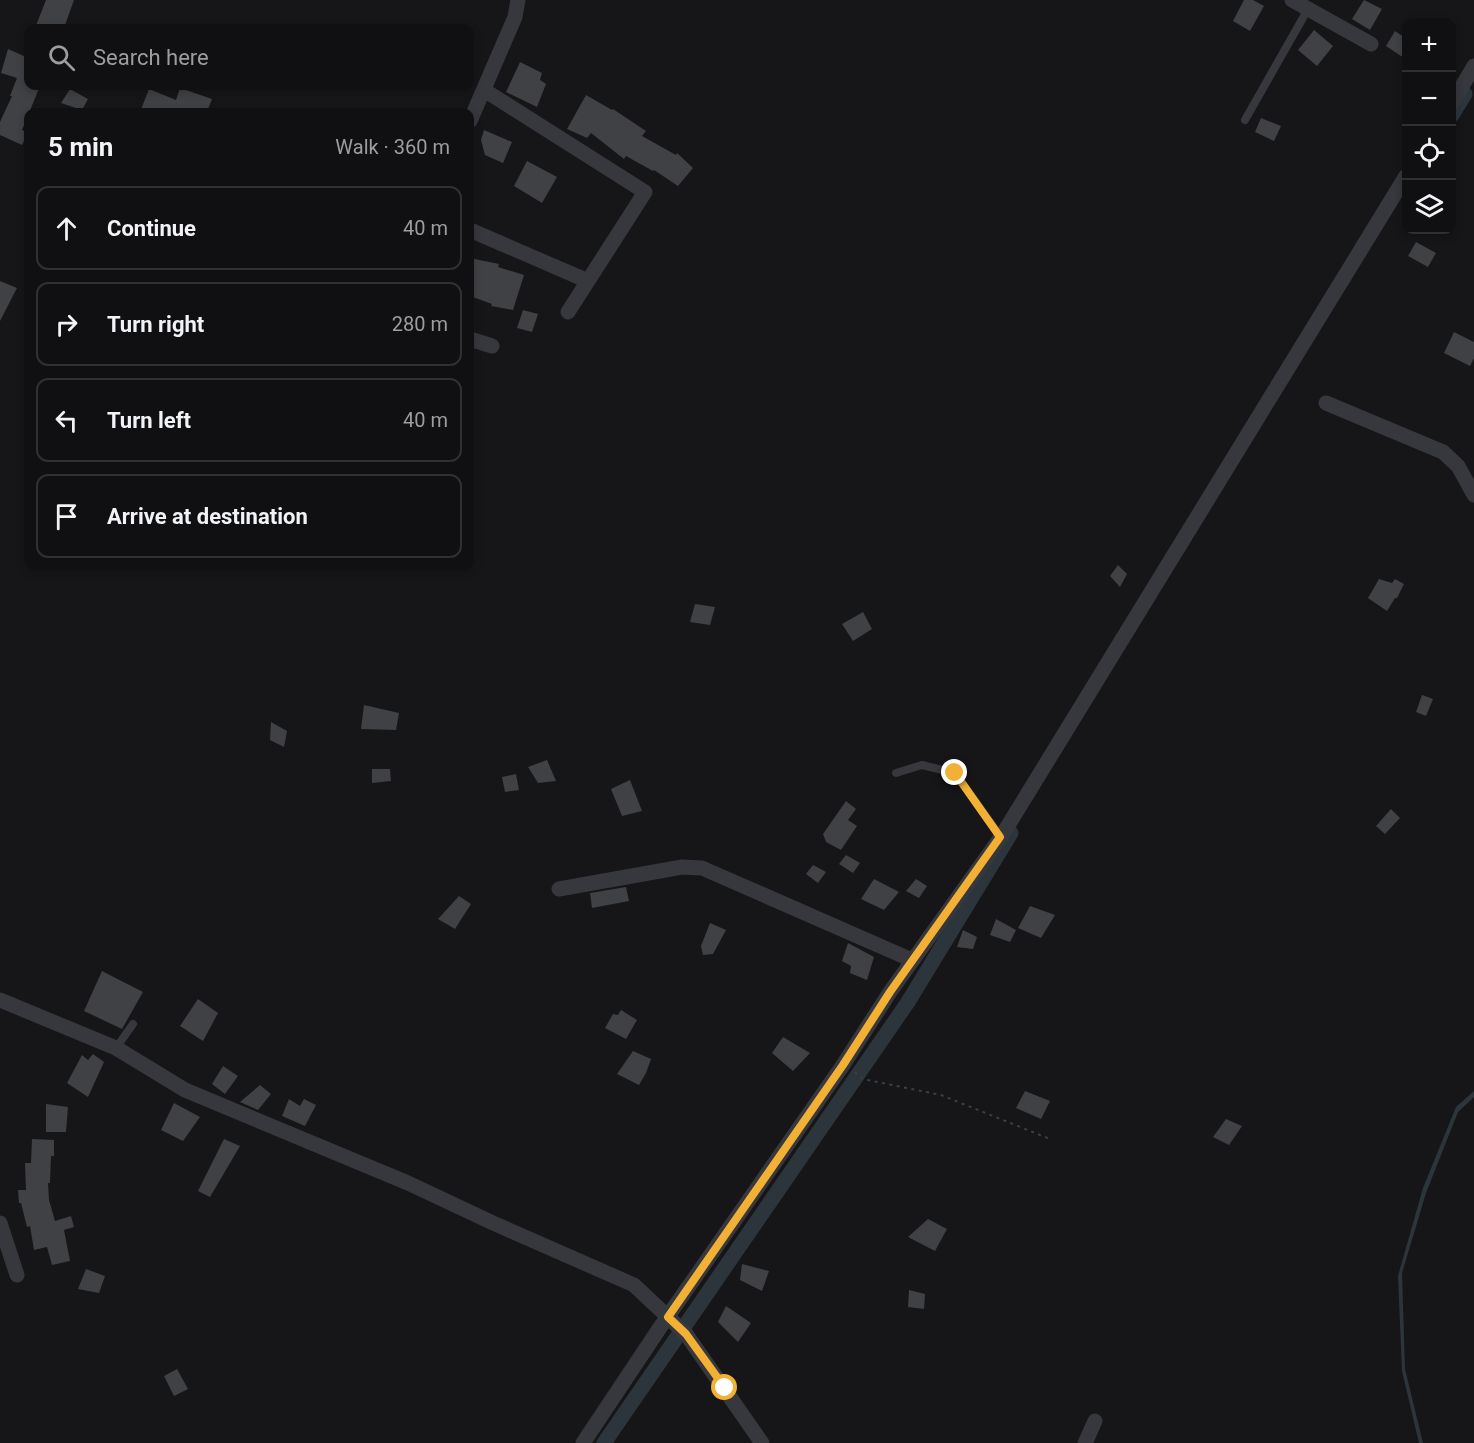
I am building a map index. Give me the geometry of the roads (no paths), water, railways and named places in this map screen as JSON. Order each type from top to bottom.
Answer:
[{"type":"street","points":[[474,112],[515,17],[518,0]]},
{"type":"street","points":[[1292,0],[1371,44]]},
{"type":"street","points":[[1456,96],[1474,66]]},
{"type":"street","points":[[484,90],[645,192],[568,312]]},
{"type":"street","points":[[584,1443],[670,1320],[912,960],[1000,837],[1405,180]]},
{"type":"street","points":[[474,232],[588,281]]},
{"type":"street","points":[[474,340],[492,346]]},
{"type":"street","points":[[1326,403],[1443,452],[1458,466],[1474,495]]},
{"type":"street","points":[[559,889],[682,867],[702,868],[912,960]]},
{"type":"street","points":[[0,1000],[116,1048],[185,1090],[408,1183],[634,1285],[686,1334],[762,1443]]},
{"type":"street","points":[[0,1223],[17,1275]]},
{"type":"street","points":[[1085,1443],[1095,1421]]},
{"type":"lane","points":[[1245,120],[1308,9]]},
{"type":"lane","points":[[896,773],[922,765],[955,773],[1000,837]]},
{"type":"lane","points":[[116,1048],[133,1024]]},
{"type":"waterway","points":[[1456,109],[1465,94]]},
{"type":"waterway","points":[[604,1443],[908,1002],[1011,833]]}]
